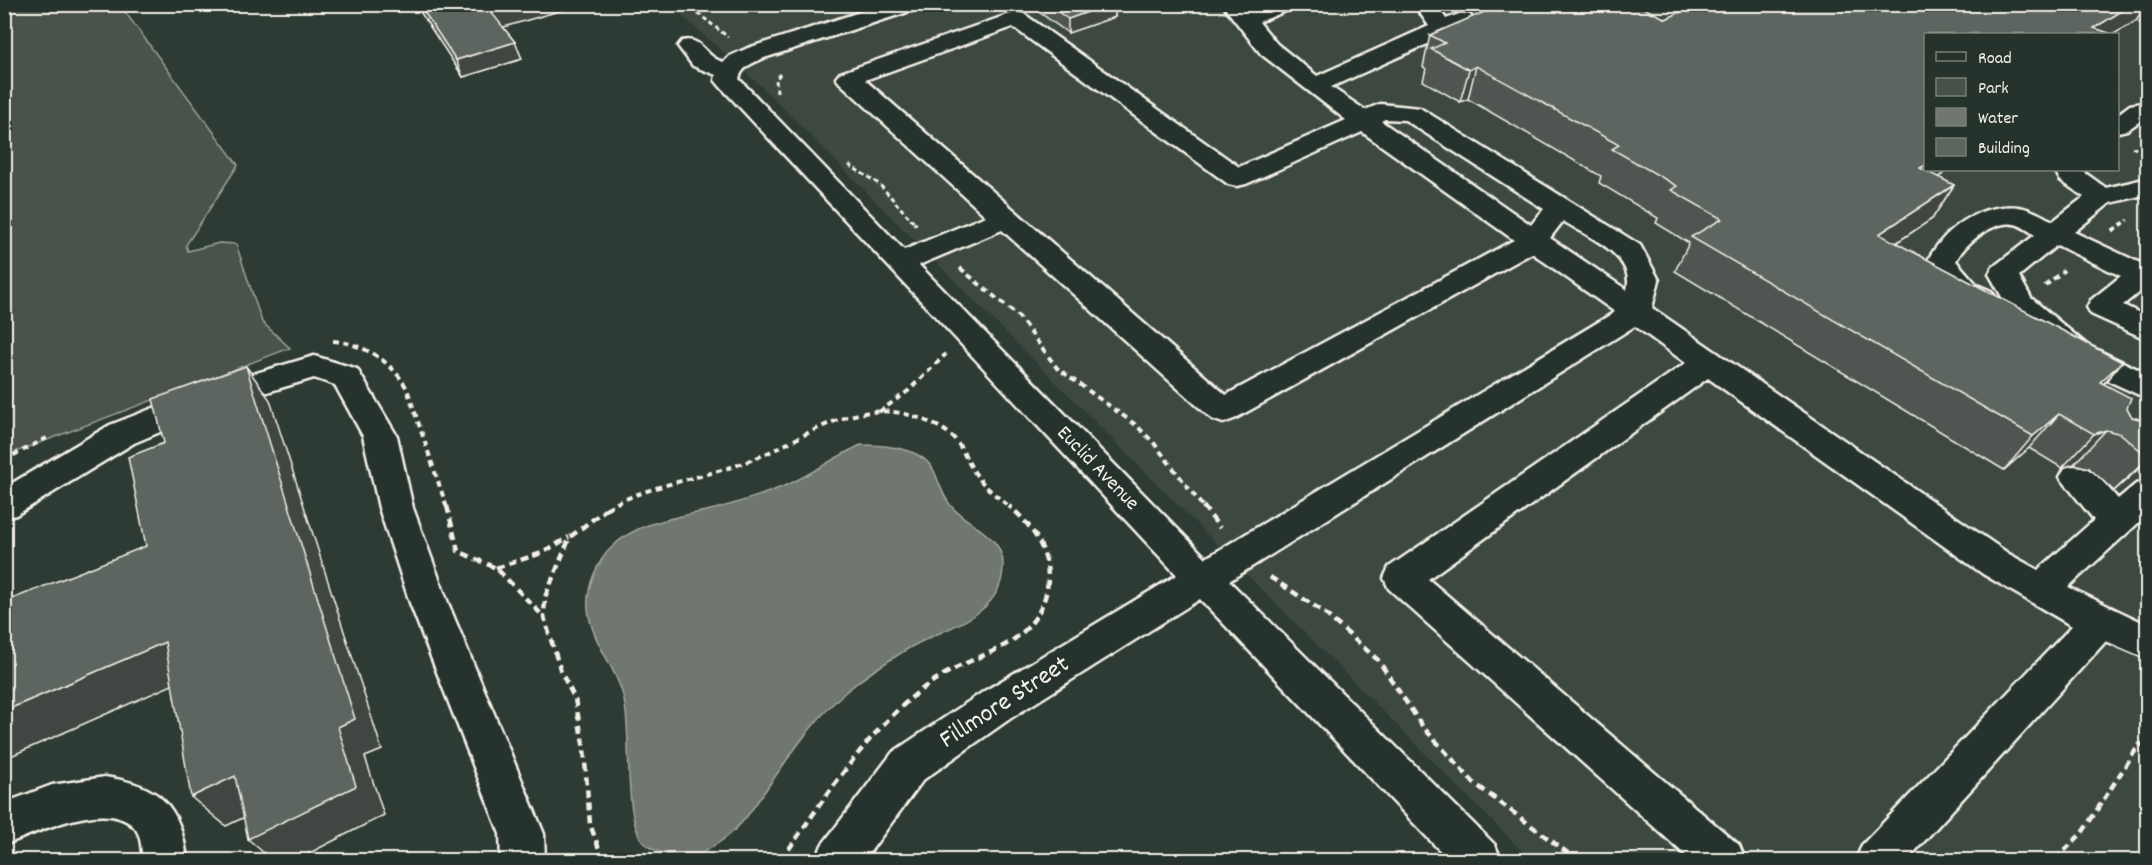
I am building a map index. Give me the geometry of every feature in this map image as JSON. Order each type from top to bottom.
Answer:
[{"type":"street","points":[[762,4],[768,4]]},
{"type":"street","points":[[1284,4],[1239,12],[1269,49],[1314,86],[1996,564],[2040,590],[2148,643]]},
{"type":"street","points":[[1314,86],[1452,24],[1425,4]]},
{"type":"street","points":[[690,46],[696,58],[706,67],[729,70],[738,61],[756,53],[918,10]]},
{"type":"street","points":[[1561,205],[1534,240],[1223,411],[848,78],[1016,19],[1237,178],[1363,122],[1380,111],[1411,113],[1561,205],[1630,251],[1644,280],[1636,312]]},
{"type":"street","name":"Euclid Avenue","points":[[729,70],[728,80],[899,263],[1203,580],[1479,861]]},
{"type":"street","points":[[2119,124],[2139,110],[2148,109]]},
{"type":"street","points":[[2068,171],[2069,174],[2102,197]]},
{"type":"street","points":[[2148,186],[2102,197],[2003,274],[2020,304],[2076,353],[2148,387]]},
{"type":"street","points":[[2055,334],[1967,292],[1941,262],[1949,246],[1986,219],[2017,215],[2145,273],[2102,307],[2148,330]]},
{"type":"street","points":[[899,263],[1005,218]]},
{"type":"street","name":"Fillmore Street","points":[[838,861],[908,766],[997,705],[1246,554],[1636,312]]},
{"type":"street","points":[[1708,363],[1402,578],[1723,861]]},
{"type":"street","points":[[4,505],[122,434],[213,397],[314,367],[346,377],[380,436],[396,508],[429,603],[522,834],[523,861]]},
{"type":"street","points":[[2077,477],[2116,521]]},
{"type":"street","points":[[2040,590],[2148,493]]},
{"type":"street","points":[[1878,861],[2101,621]]},
{"type":"street","points":[[4,825],[27,812],[71,798],[111,796],[142,806],[161,827],[165,861]]},
{"type":"path","points":[[918,10],[968,4]]},
{"type":"path","points":[[778,98],[776,79],[786,67]]},
{"type":"path","points":[[841,161],[868,173],[889,190],[937,247],[1019,317],[1057,368],[1136,425],[1153,442],[1207,515],[1270,578],[1322,611],[1378,660],[1423,727],[1474,783],[1577,861]]},
{"type":"path","points":[[879,412],[929,373],[966,333]]},
{"type":"path","points":[[322,342],[344,341],[374,352],[405,384],[413,413],[440,480],[458,551],[496,568],[544,617]]},
{"type":"path","points":[[496,568],[532,557],[570,537],[601,511],[629,496],[747,462],[832,420],[879,412],[904,413],[936,425],[959,441],[975,473],[988,489],[1014,510],[1039,540],[1047,563],[1049,585],[1042,605],[1026,629],[1002,647],[953,669],[916,693],[880,727],[831,789],[781,861]]},
{"type":"path","points":[[4,460],[57,433]]},
{"type":"path","points":[[570,537],[545,597],[544,617],[561,672],[575,699],[586,768],[590,824],[603,861]]},
{"type":"path","points":[[2055,861],[2082,833],[2139,745],[2148,743]]},
{"type":"shaded area","points":[[670,5],[2147,5],[2147,860],[1531,860],[759,84]]},
{"type":"green space","points":[[5,5],[120,5],[238,165],[186,245],[188,251],[219,243],[236,244],[262,322],[290,348],[5,456]]},
{"type":"water","points":[[861,445],[903,449],[930,464],[952,507],[985,533],[998,548],[1003,568],[1000,585],[992,599],[967,620],[920,642],[891,659],[833,703],[807,733],[748,815],[718,844],[689,857],[671,855],[651,848],[644,843],[637,830],[633,813],[622,692],[593,631],[588,609],[591,583],[602,559],[613,546],[636,530],[661,521],[715,509],[774,490],[792,483]]},
{"type":"building","points":[[419,4],[517,4],[491,12],[515,42],[456,60]]},
{"type":"building","points":[[1047,4],[1110,4],[1068,19]]},
{"type":"building","points":[[1503,4],[1635,4],[1666,19],[1698,4],[2133,4],[2094,28],[2109,33],[1924,33],[1924,166],[1920,168],[1954,185],[1879,234],[2122,362],[2100,382],[2131,398],[2127,408],[2132,417],[2148,421],[2148,457],[2121,434],[2106,430],[2094,434],[2059,414],[2033,436],[1691,237],[1722,219],[1671,190],[1677,186],[1612,149],[1619,145],[1476,66],[1469,70],[1431,49],[1445,43],[1430,35]]},
{"type":"building","points":[[246,366],[355,719],[338,727],[356,786],[248,839],[235,776],[191,797],[165,642],[4,711],[4,602],[146,546],[128,457],[164,443],[153,399]]}]
